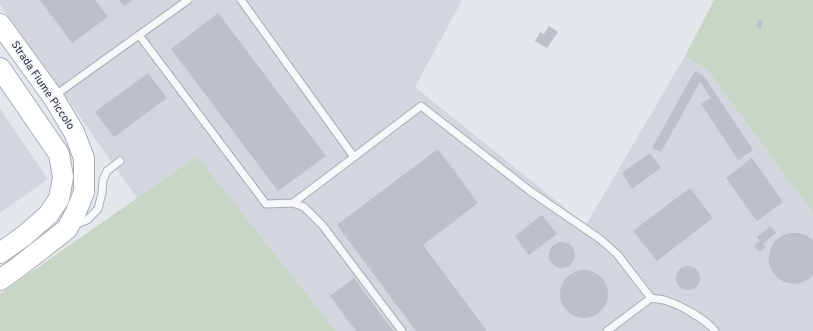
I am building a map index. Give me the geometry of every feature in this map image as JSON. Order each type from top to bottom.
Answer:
[{"type":"main road","name":"Strada Fiume Piccolo","points":[[0,24],[53,97],[74,132],[84,158],[84,192],[67,229],[0,280]]},
{"type":"main road","points":[[0,68],[59,154],[64,177],[59,199],[48,215],[24,236],[0,253]]},
{"type":"lane","points":[[53,97],[188,0]]},
{"type":"lane","points":[[241,0],[354,157]]},
{"type":"lane","points":[[139,35],[266,204],[293,203],[304,208],[324,226],[402,331]]},
{"type":"lane","points":[[293,203],[421,106],[530,191],[600,239],[617,254],[651,298],[666,300],[696,315],[715,331]]},
{"type":"lane","points":[[67,229],[87,220],[98,209],[102,193],[103,180],[107,171],[120,161]]},
{"type":"lane","points":[[608,331],[651,298]]},
{"type":"shaded area","points":[[0,0],[462,0],[415,87],[586,225],[685,56],[707,69],[813,213],[813,331],[336,331],[197,156],[137,198],[0,5]]},
{"type":"shaded area","points":[[0,109],[48,179],[0,213]]},
{"type":"green space","points":[[714,0],[813,0],[813,213],[707,69],[685,56]]},
{"type":"green space","points":[[197,156],[336,331],[0,331],[0,294]]},
{"type":"building","points":[[40,0],[95,0],[108,17],[72,43]]},
{"type":"building","points":[[119,0],[133,0],[124,6]]},
{"type":"building","points":[[218,13],[326,156],[278,191],[171,49]]},
{"type":"building","points":[[758,20],[763,21],[761,29],[756,28]]},
{"type":"building","points":[[549,26],[558,32],[547,48],[535,41],[540,32],[544,34]]},
{"type":"building","points":[[695,71],[703,75],[753,150],[738,160],[701,104],[711,98],[700,82],[661,152],[652,148]]},
{"type":"building","points":[[148,73],[167,98],[114,137],[95,112]]},
{"type":"building","points":[[438,149],[478,203],[423,245],[487,331],[416,331],[337,225]]},
{"type":"building","points":[[650,153],[661,168],[632,189],[622,173]]},
{"type":"building","points":[[752,158],[783,202],[757,221],[726,178]]},
{"type":"building","points":[[690,188],[713,218],[657,261],[633,231]]},
{"type":"building","points":[[542,215],[557,234],[529,255],[515,236]]},
{"type":"building","points":[[770,226],[776,233],[763,244],[766,247],[759,252],[754,246],[760,241],[757,237]]},
{"type":"building","points":[[790,233],[806,235],[813,240],[813,275],[801,283],[793,284],[784,282],[772,271],[769,264],[771,248],[775,241],[781,236]]},
{"type":"building","points":[[562,242],[571,246],[575,255],[571,264],[562,268],[553,264],[549,255],[553,246]]},
{"type":"building","points":[[688,266],[697,269],[700,278],[697,287],[688,290],[679,287],[676,278],[679,269]]},
{"type":"building","points":[[584,270],[593,272],[601,277],[606,285],[608,294],[606,303],[601,311],[593,316],[584,318],[575,316],[567,311],[562,303],[560,294],[562,285],[567,277],[575,272]]},
{"type":"building","points":[[354,278],[393,331],[356,331],[330,296]]}]
